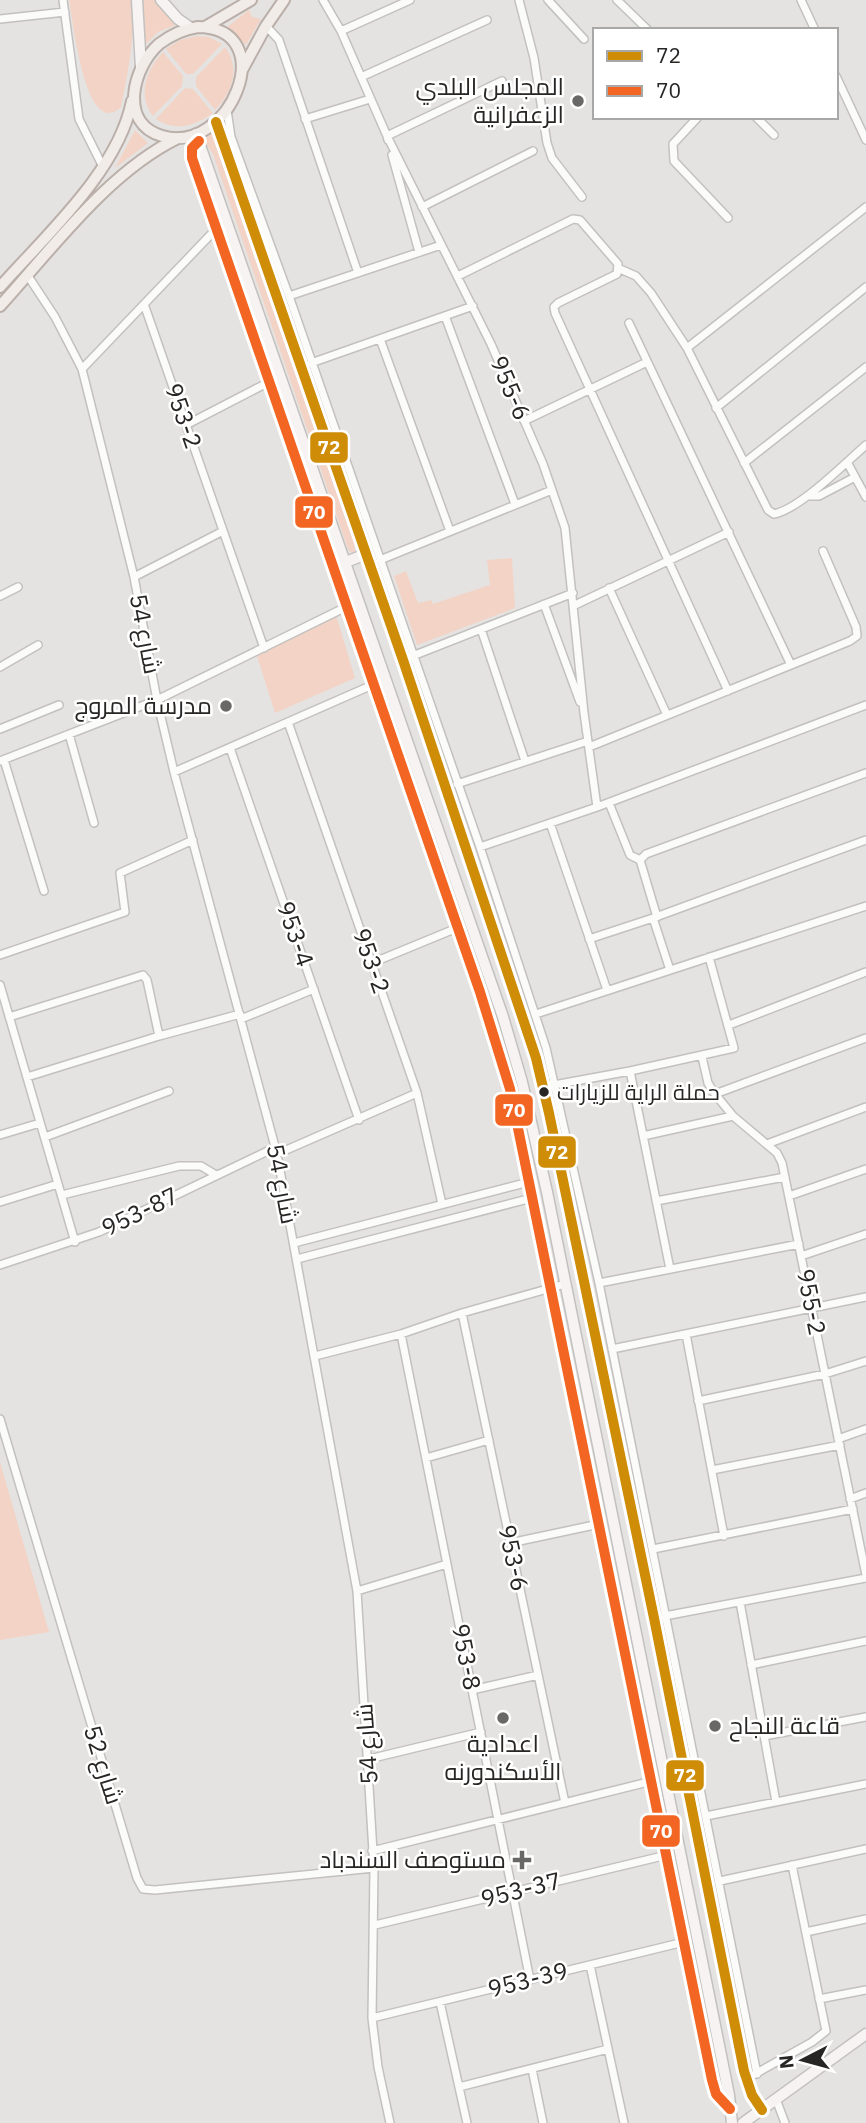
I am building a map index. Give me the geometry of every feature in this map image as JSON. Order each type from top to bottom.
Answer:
[{"type":"main road","points":[[205,27],[251,0]]},
{"type":"main road","points":[[134,95],[138,116],[146,127],[158,135],[197,137],[227,110],[238,91],[242,70],[284,0]]},
{"type":"main road","points":[[0,287],[104,168],[128,117],[141,68],[149,55],[165,40],[191,28],[205,27],[218,31],[230,38],[238,50],[242,70]]},
{"type":"main road","points":[[0,306],[118,178],[145,157],[178,138]]},
{"type":"street","points":[[63,0],[79,119],[104,168]]},
{"type":"street","points":[[137,0],[141,68]]},
{"type":"street","points":[[161,0],[178,19],[191,28]]},
{"type":"street","name":"955-6","points":[[323,0],[341,31],[387,136],[472,306],[524,421],[565,528],[584,713],[597,807]]},
{"type":"street","points":[[341,31],[410,0]]},
{"type":"street","points":[[519,0],[534,58],[552,158],[582,197]]},
{"type":"street","points":[[548,0],[584,39]]},
{"type":"street","points":[[617,0],[646,28]]},
{"type":"street","points":[[801,0],[814,28]]},
{"type":"street","points":[[0,19],[65,12]]},
{"type":"street","points":[[361,76],[487,20]]},
{"type":"street","points":[[267,26],[279,40],[358,273]]},
{"type":"street","points":[[419,252],[387,136],[502,80]]},
{"type":"street","points":[[838,80],[866,140]]},
{"type":"street","points":[[305,119],[370,99]]},
{"type":"street","points":[[227,110],[231,137],[380,560],[408,658],[412,688],[521,1011],[543,1087],[654,1618],[746,2079],[762,2110]]},
{"type":"street","points":[[696,119],[673,144],[674,161],[728,218]]},
{"type":"street","points":[[758,119],[774,135]]},
{"type":"street","points":[[216,122],[366,554],[457,784],[536,1014],[555,1084],[599,1283],[757,2074]]},
{"type":"street","points":[[197,137],[191,155],[491,1024],[510,1089],[713,2087],[720,2100],[730,2109]]},
{"type":"street","points":[[197,137],[393,696],[503,1017],[525,1093],[732,2123]]},
{"type":"street","points":[[422,207],[533,151]]},
{"type":"street","points":[[687,348],[866,207]]},
{"type":"street","points":[[458,276],[577,219],[620,269],[636,276],[651,293],[687,348],[768,510],[774,514],[807,496],[866,445]]},
{"type":"street","points":[[82,369],[216,229]]},
{"type":"street","points":[[289,296],[442,245]]},
{"type":"street","points":[[620,269],[617,274],[554,307],[728,691]]},
{"type":"street","name":"شارع 54","points":[[28,276],[55,317],[82,369],[134,577],[157,700],[174,772],[276,1151],[357,1591],[374,1868],[372,2018],[377,2067],[390,2123]]},
{"type":"street","points":[[716,408],[866,287]]},
{"type":"street","name":"953-2","points":[[144,304],[264,648]]},
{"type":"street","points":[[243,306],[262,323]]},
{"type":"street","points":[[311,363],[472,306]]},
{"type":"street","points":[[445,316],[515,505]]},
{"type":"street","points":[[629,323],[792,665]]},
{"type":"street","points":[[380,339],[450,531]]},
{"type":"street","points":[[524,421],[647,362]]},
{"type":"street","points":[[744,463],[866,367]]},
{"type":"street","points":[[186,425],[269,382]]},
{"type":"street","points":[[847,461],[866,497]]},
{"type":"street","points":[[807,496],[819,496],[855,477]]},
{"type":"street","points":[[380,560],[552,490]]},
{"type":"street","points":[[134,577],[223,531]]},
{"type":"street","points":[[575,605],[729,532]]},
{"type":"street","points":[[457,784],[525,761],[589,744],[850,641],[857,636],[856,627],[823,551]]},
{"type":"street","points":[[346,562],[366,554]]},
{"type":"street","points":[[0,596],[18,587]]},
{"type":"street","points":[[609,588],[667,715]]},
{"type":"street","points":[[408,658],[573,593]]},
{"type":"street","points":[[544,604],[584,713]]},
{"type":"street","points":[[44,891],[2,761],[157,700],[346,607]]},
{"type":"street","points":[[481,629],[525,761]]},
{"type":"street","points":[[0,667],[38,645]]},
{"type":"street","points":[[174,772],[386,678]]},
{"type":"street","points":[[393,696],[405,698],[412,688]]},
{"type":"street","points":[[0,729],[59,705]]},
{"type":"street","points":[[398,713],[407,705],[418,706]]},
{"type":"street","points":[[480,847],[609,803],[866,705]]},
{"type":"street","name":"953-2","points":[[288,722],[417,1093],[442,1203]]},
{"type":"street","points":[[69,734],[94,823]]},
{"type":"street","name":"953-4","points":[[230,748],[359,1120]]},
{"type":"street","points":[[640,860],[646,854],[866,773]]},
{"type":"street","points":[[609,803],[630,855],[640,860],[670,970]]},
{"type":"street","points":[[550,823],[607,990]]},
{"type":"street","points":[[0,955],[125,912],[120,873],[193,840]]},
{"type":"street","points":[[589,939],[655,918],[866,840]]},
{"type":"street","points":[[536,1014],[866,906]]},
{"type":"street","points":[[372,963],[457,928]]},
{"type":"street","points":[[543,1087],[732,1049],[734,1046],[709,957]]},
{"type":"street","points":[[729,1026],[866,972]]},
{"type":"street","points":[[9,1017],[143,975],[147,980],[159,1035]]},
{"type":"street","points":[[0,985],[75,1242]]},
{"type":"street","points":[[27,1077],[159,1035],[241,1016],[314,989]]},
{"type":"street","points":[[715,1094],[866,1038]]},
{"type":"street","name":"955-2","points":[[702,1057],[708,1083],[715,1094],[733,1116],[777,1153],[782,1163],[865,1561],[866,1577]]},
{"type":"street","points":[[630,1071],[670,1269]]},
{"type":"street","points":[[45,1137],[169,1091]]},
{"type":"street","name":"953-87","points":[[0,1265],[75,1242],[216,1175],[359,1120],[417,1093]]},
{"type":"street","points":[[767,1144],[866,1107]]},
{"type":"street","points":[[643,1136],[733,1116]]},
{"type":"street","points":[[0,1135],[40,1123]]},
{"type":"street","points":[[62,1195],[179,1166],[201,1166],[216,1175]]},
{"type":"street","points":[[789,1196],[866,1169]]},
{"type":"street","points":[[656,1201],[785,1177]]},
{"type":"street","points":[[294,1243],[529,1182]]},
{"type":"street","points":[[0,1202],[58,1184]]},
{"type":"street","points":[[547,1192],[565,1188]]},
{"type":"street","points":[[297,1259],[533,1198]]},
{"type":"street","points":[[802,1256],[866,1234]]},
{"type":"street","points":[[599,1283],[799,1244]]},
{"type":"street","points":[[315,1356],[401,1334],[462,1313],[565,1284]]},
{"type":"street","points":[[612,1349],[866,1297]]},
{"type":"street","name":"953-6","points":[[462,1313],[565,1803]]},
{"type":"street","name":"953-8","points":[[401,1334],[530,1980]]},
{"type":"street","points":[[686,1334],[724,1536]]},
{"type":"street","points":[[698,1401],[825,1374],[866,1361]]},
{"type":"street","name":"شارع 52","points":[[0,1419],[133,1865],[144,1889],[374,1868]]},
{"type":"street","points":[[712,1470],[839,1442],[866,1429]]},
{"type":"street","points":[[426,1458],[489,1440]]},
{"type":"street","points":[[850,1499],[866,1493]]},
{"type":"street","points":[[653,1549],[853,1509]]},
{"type":"street","points":[[510,1543],[599,1524]]},
{"type":"street","points":[[357,1591],[447,1564]]},
{"type":"street","points":[[654,1618],[866,1577]]},
{"type":"street","points":[[740,1602],[776,1802]]},
{"type":"street","points":[[751,1665],[866,1640]]},
{"type":"street","points":[[472,1690],[538,1675]]},
{"type":"street","points":[[764,1736],[866,1717]]},
{"type":"street","points":[[369,1759],[481,1732]]},
{"type":"street","points":[[372,1851],[652,1781]]},
{"type":"street","points":[[706,1815],[866,1784]]},
{"type":"street","points":[[720,1881],[866,1849]]},
{"type":"street","name":"953-37","points":[[375,1925],[667,1855]]},
{"type":"street","points":[[746,2079],[812,2042],[826,2031],[792,1865]]},
{"type":"street","points":[[806,1932],[866,1919]]},
{"type":"street","name":"953-39","points":[[372,2018],[684,1942]]},
{"type":"street","points":[[590,1965],[624,2123]]},
{"type":"street","points":[[820,1999],[866,1990]]},
{"type":"street","points":[[440,2002],[467,2123]]},
{"type":"street","points":[[743,2123],[866,2034]]},
{"type":"street","points":[[459,2087],[608,2049]]},
{"type":"street","points":[[532,2068],[542,2123]]},
{"type":"street","points":[[776,2098],[785,2123]]},
{"type":"shaded area","points":[[69,0],[131,0],[132,41],[129,67],[121,107],[109,113],[98,107],[90,93],[78,51]]},
{"type":"shaded area","points":[[142,0],[157,0],[159,6],[178,24],[158,32],[144,46]]},
{"type":"shaded area","points":[[249,10],[252,17],[261,19],[246,45],[227,27]]},
{"type":"shaded area","points":[[197,36],[209,37],[222,44],[193,74],[186,74],[166,49],[180,40]]},
{"type":"shaded area","points":[[225,47],[233,63],[232,80],[226,96],[215,110],[196,86],[196,77]]},
{"type":"shaded area","points":[[163,52],[183,76],[182,86],[153,116],[145,100],[146,83],[152,67]]},
{"type":"shaded area","points":[[185,88],[193,89],[213,113],[185,126],[170,125],[156,119]]},
{"type":"shaded area","points":[[135,130],[148,143],[115,168]]},
{"type":"shaded area","points":[[214,132],[218,151],[354,543],[355,553],[349,551],[347,546],[213,154],[203,140]]},
{"type":"shaded area","points":[[512,558],[515,608],[417,645],[394,576],[406,571],[418,603],[431,600],[433,604],[490,585],[487,560]]},
{"type":"shaded area","points":[[336,615],[355,678],[275,713],[257,656]]},
{"type":"shaded area","points":[[0,1462],[49,1632],[0,1640]]},
{"type":"transit line","name":"72","points":[[216,122],[403,660],[536,1058],[654,1618],[744,2071],[752,2095],[762,2110]]},
{"type":"transit line","name":"70","points":[[199,141],[192,148],[192,158],[480,992],[510,1089],[712,2080],[716,2094],[730,2109]]},
{"type":"place","name":"المجلس البلدي الزعفرانية","points":[[578,101]]},
{"type":"place","name":"مدرسة المروج","points":[[226,706]]},
{"type":"place","name":"حملة الراية للزيارات","points":[[544,1092]]},
{"type":"place","name":"اعدادية الأسكندورنه","points":[[503,1718]]},
{"type":"place","name":"قاعة النجاح","points":[[715,1726]]},
{"type":"place","name":"مستوصف السندباد","points":[[522,1860]]}]
